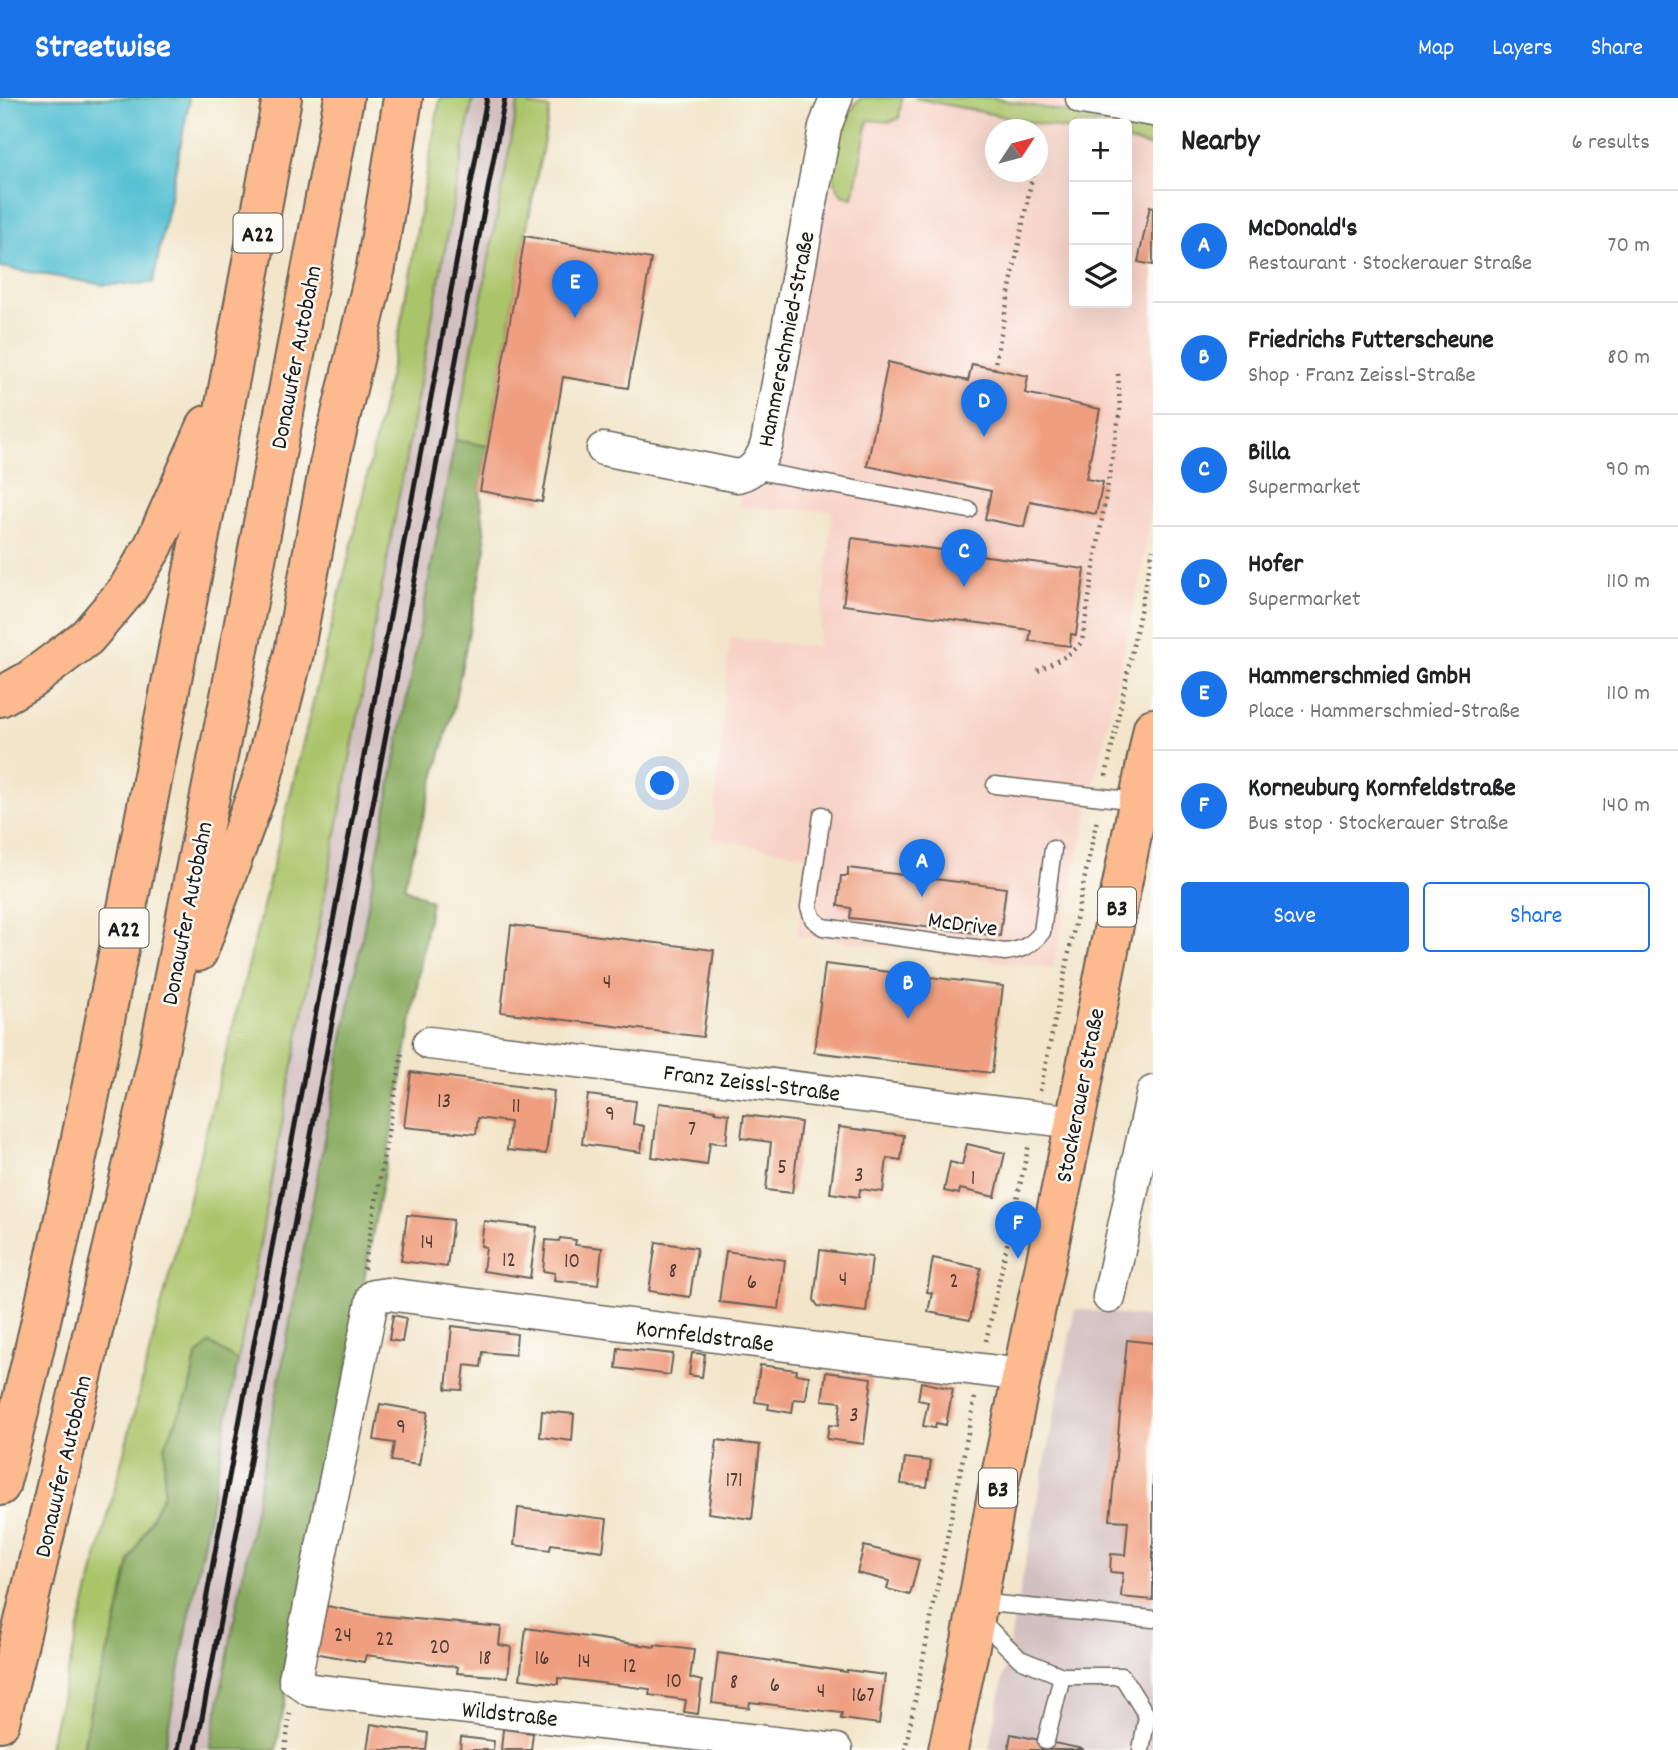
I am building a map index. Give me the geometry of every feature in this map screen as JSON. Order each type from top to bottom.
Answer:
[{"type":"main road","name":"A22","points":[[0,1486],[49,1284],[97,1063],[233,367],[282,98]]},
{"type":"main road","name":"Donauufer Autobahn","points":[[0,1722],[156,1066],[344,98]]},
{"type":"main road","points":[[156,1066],[264,769],[294,653],[329,465],[376,267],[403,98]]},
{"type":"main road","points":[[0,697],[48,668],[87,637],[127,590],[154,545],[165,515],[233,367]]},
{"type":"main road","name":"Stockerauer Straße","points":[[948,1750],[1075,1122],[1120,799],[1153,727]]},
{"type":"street","name":"Hammerschmied-Straße","points":[[603,449],[738,475],[751,470],[759,463],[767,443],[825,127],[836,98]]},
{"type":"street","points":[[1082,98],[1153,110]]},
{"type":"street","name":"Franz Zeissl-Straße","points":[[429,1042],[1075,1122]]},
{"type":"street","points":[[1109,1297],[1153,1092]]},
{"type":"street","name":"Kornfeldstraße","points":[[380,1295],[1023,1375]]},
{"type":"street","name":"Wildstraße","points":[[380,1295],[295,1679],[310,1690],[836,1750]]},
{"type":"lane","points":[[751,470],[969,510]]},
{"type":"lane","points":[[995,785],[1120,799]]},
{"type":"lane","name":"McDrive","points":[[822,815],[808,907],[813,919],[823,927],[1005,952],[1021,950],[1033,943],[1042,932],[1053,849]]},
{"type":"lane","points":[[976,1609],[1153,1619]]},
{"type":"lane","points":[[976,1609],[1020,1659],[1062,1676],[1122,1676],[1147,1716],[1141,1750]]},
{"type":"lane","points":[[1046,1741],[1062,1676]]},
{"type":"path","points":[[994,369],[1031,182]]},
{"type":"path","points":[[1038,671],[1065,657],[1078,647],[1082,640],[1120,410],[1118,372]]},
{"type":"path","points":[[905,1750],[980,1370],[1035,1117],[1120,799],[1153,549]]},
{"type":"path","points":[[380,1295],[362,1280],[402,1054],[429,1042]]},
{"type":"shaded area","points":[[473,98],[519,98],[209,1750],[164,1750]]},
{"type":"shaded area","points":[[819,98],[1153,98],[1153,496],[1141,575],[1053,968],[797,936],[806,855],[712,839],[730,638],[818,647],[833,511],[738,507]]},
{"type":"shaded area","points":[[1075,1309],[1153,1318],[1153,1750],[989,1750]]},
{"type":"green space","points":[[440,98],[473,98],[238,1361],[210,1344],[196,1357],[189,1392],[165,1446],[164,1493],[130,1561],[114,1632],[90,1710],[83,1750],[48,1750],[250,959],[355,531],[400,328]]},
{"type":"green space","points":[[519,98],[531,98],[530,105],[550,109],[488,446],[455,440]]},
{"type":"green space","points":[[861,98],[902,98],[899,118],[891,122],[868,120],[853,198],[842,195],[834,178],[833,166],[845,123]]},
{"type":"green space","points":[[914,98],[993,98],[1100,119],[1069,119],[1069,130],[1048,126],[1048,119],[1016,119]]},
{"type":"green space","points":[[1132,125],[1153,130],[1153,147],[1132,142]]},
{"type":"green space","points":[[455,440],[488,446],[480,491],[486,548],[453,710],[404,887],[431,901],[405,1061],[276,1750],[210,1750]]},
{"type":"green space","points":[[210,1343],[238,1361],[164,1750],[83,1750],[90,1710],[114,1632],[130,1561],[164,1493],[165,1446],[189,1392],[196,1357]]},
{"type":"water","points":[[0,98],[188,98],[153,283],[105,285],[0,267]]},
{"type":"building","points":[[1150,206],[1153,207],[1153,265],[1138,262]]},
{"type":"building","points":[[525,236],[651,259],[628,388],[563,377],[542,502],[480,491]]},
{"type":"building","points":[[888,362],[968,381],[972,364],[1028,376],[1025,393],[1100,409],[1086,479],[1103,482],[1096,514],[1030,501],[1024,527],[985,519],[991,491],[867,466]]},
{"type":"building","points":[[852,538],[1085,569],[1076,635],[1071,634],[1070,646],[1029,641],[1031,630],[843,605]]},
{"type":"building","points":[[848,868],[1006,888],[1000,936],[850,918],[851,908],[838,906],[841,876],[848,876]]},
{"type":"building","points":[[511,925],[714,950],[703,1037],[501,1012]]},
{"type":"building","points":[[825,964],[1003,986],[992,1073],[814,1052]]},
{"type":"building","points":[[411,1072],[554,1091],[546,1154],[507,1150],[510,1122],[478,1118],[476,1134],[404,1127]]},
{"type":"building","points":[[588,1095],[636,1101],[633,1124],[644,1126],[641,1152],[582,1144]]},
{"type":"building","points":[[659,1103],[729,1114],[726,1144],[710,1142],[707,1165],[652,1157]]},
{"type":"building","points":[[744,1115],[801,1122],[792,1193],[766,1190],[771,1142],[741,1138]]},
{"type":"building","points":[[839,1127],[904,1135],[901,1160],[887,1158],[883,1192],[860,1189],[859,1197],[830,1193]]},
{"type":"building","points":[[967,1144],[1005,1153],[995,1197],[960,1189],[959,1194],[944,1191],[950,1162],[962,1165]]},
{"type":"building","points":[[407,1215],[453,1220],[447,1267],[401,1261]]},
{"type":"building","points":[[484,1221],[537,1227],[530,1278],[483,1271],[486,1247],[481,1246]]},
{"type":"building","points":[[560,1238],[576,1240],[575,1245],[602,1248],[598,1285],[554,1280],[555,1273],[543,1271],[546,1240],[559,1241]]},
{"type":"building","points":[[656,1242],[697,1248],[690,1297],[649,1291]]},
{"type":"building","points":[[820,1250],[872,1257],[866,1312],[818,1306],[814,1300]]},
{"type":"building","points":[[726,1251],[785,1260],[779,1309],[719,1302]]},
{"type":"building","points":[[933,1258],[981,1268],[970,1320],[928,1312],[932,1293],[927,1292]]},
{"type":"building","points":[[393,1315],[406,1318],[402,1342],[389,1340]]},
{"type":"building","points":[[452,1326],[517,1334],[515,1355],[483,1352],[481,1367],[465,1365],[462,1390],[446,1389]]},
{"type":"building","points":[[1127,1340],[1153,1343],[1153,1600],[1121,1597],[1123,1573],[1110,1572],[1111,1554],[1125,1555],[1128,1521],[1110,1520]]},
{"type":"building","points":[[618,1348],[673,1354],[670,1375],[616,1368]]},
{"type":"building","points":[[692,1353],[705,1354],[702,1377],[689,1375]]},
{"type":"building","points":[[760,1365],[797,1370],[796,1374],[809,1376],[806,1400],[794,1399],[792,1413],[768,1409],[769,1404],[755,1402]]},
{"type":"building","points":[[826,1372],[872,1378],[864,1444],[827,1439],[829,1425],[838,1426],[841,1402],[822,1400]]},
{"type":"building","points":[[921,1382],[953,1389],[946,1425],[936,1423],[935,1428],[923,1426],[928,1402],[918,1400]]},
{"type":"building","points":[[380,1404],[428,1412],[419,1465],[391,1461],[394,1443],[374,1440]]},
{"type":"building","points":[[542,1411],[574,1414],[572,1441],[540,1437]]},
{"type":"building","points":[[717,1440],[760,1445],[752,1519],[708,1513]]},
{"type":"building","points":[[905,1458],[931,1461],[927,1487],[901,1484]]},
{"type":"building","points":[[518,1508],[607,1519],[603,1551],[551,1544],[550,1550],[514,1545]]},
{"type":"building","points":[[864,1546],[919,1560],[910,1595],[887,1589],[889,1581],[857,1573]]},
{"type":"building","points":[[322,1605],[372,1615],[501,1627],[499,1645],[511,1647],[508,1677],[457,1673],[458,1667],[366,1655],[364,1662],[314,1653]]},
{"type":"building","points":[[526,1628],[694,1650],[690,1678],[702,1681],[698,1714],[684,1712],[686,1700],[649,1695],[650,1689],[558,1678],[558,1684],[520,1679]]},
{"type":"building","points":[[718,1653],[885,1675],[879,1724],[841,1719],[842,1713],[750,1702],[749,1708],[712,1703]]},
{"type":"building","points":[[371,1724],[428,1733],[426,1750],[367,1750]]},
{"type":"building","points":[[503,1729],[533,1733],[531,1750],[501,1750]]},
{"type":"building","points":[[1011,1734],[1083,1749],[1083,1750],[1008,1750]]},
{"type":"building","points":[[461,1737],[494,1741],[493,1750],[460,1750]]},
{"type":"railway","points":[[178,1750],[487,98]]},
{"type":"railway","points":[[196,1750],[505,98]]},
{"type":"place","name":"Hammerschmied GmbH","points":[[575,318]]},
{"type":"place","name":"Hofer","points":[[984,437]]},
{"type":"place","name":"Billa","points":[[964,587]]},
{"type":"place","name":"McDonald's","points":[[922,897]]},
{"type":"place","name":"Friedrichs Futterscheune","points":[[908,1019]]},
{"type":"place","name":"Korneuburg Kornfeldstraße","points":[[1018,1259]]}]
